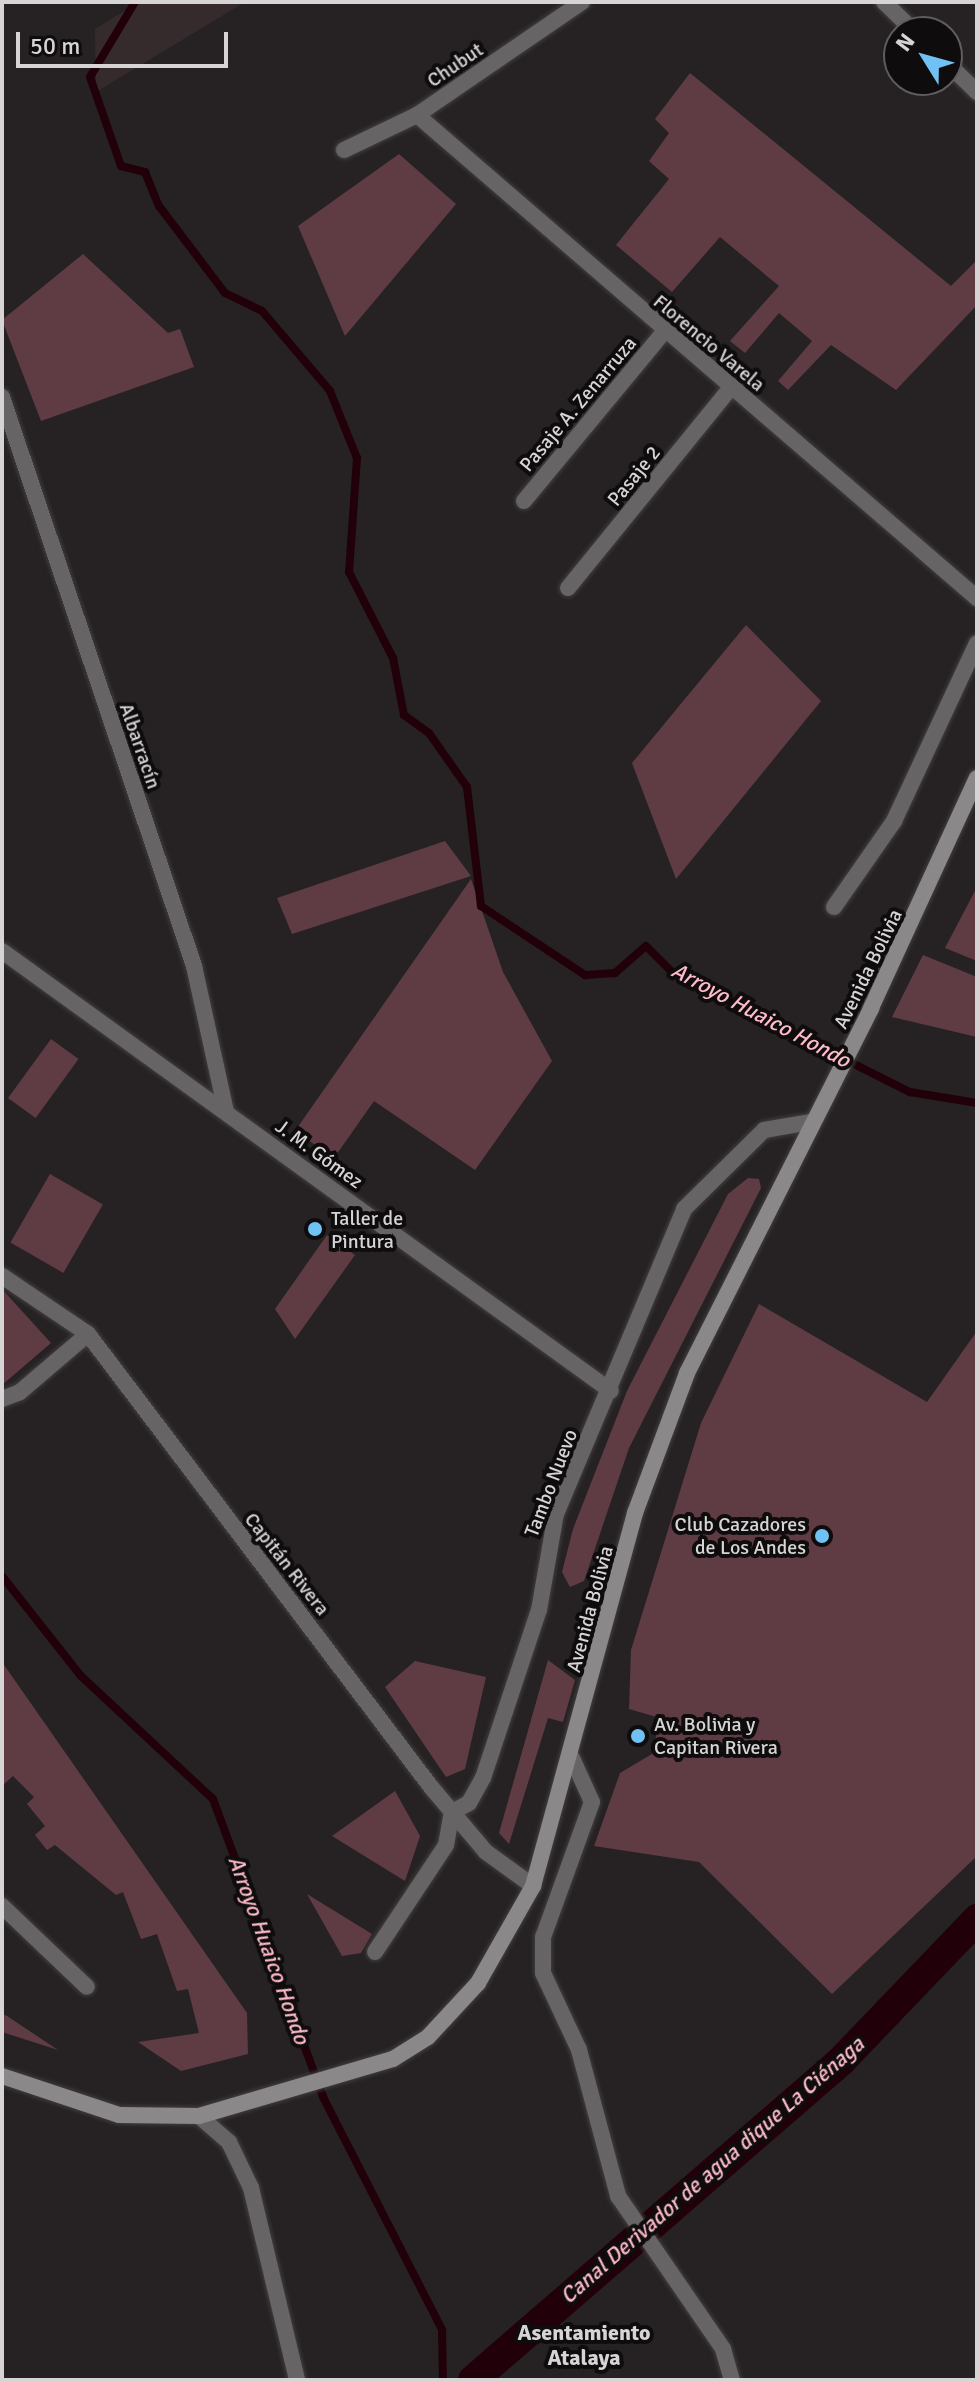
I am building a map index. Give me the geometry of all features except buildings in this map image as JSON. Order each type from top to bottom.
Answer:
[{"type":"street","name":"Chubut","points":[[344,150],[417,115],[582,2]]},
{"type":"street","points":[[884,2],[898,16]]},
{"type":"street","name":"Florencio Varela","points":[[417,115],[730,389],[878,506],[977,598]]},
{"type":"street","name":"Pasaje A. Zenarruza","points":[[524,501],[664,332]]},
{"type":"street","name":"Pasaje 2","points":[[568,588],[730,389]]},
{"type":"street","name":"Albarracín","points":[[2,397],[9,450],[194,966],[226,1112]]},
{"type":"street","points":[[834,907],[894,821],[977,643]]},
{"type":"street","name":"Avenida Bolivia","points":[[2,2076],[119,2115],[199,2116],[251,2105],[393,2059],[428,2037],[478,1983],[533,1886],[660,1442],[811,1122],[871,1008],[977,778]]},
{"type":"street","name":"J. M. Gómez","points":[[2,951],[611,1391]]},
{"type":"street","name":"Tambo Nuevo","points":[[452,1812],[469,1803],[483,1778],[539,1610],[556,1514],[611,1391],[684,1209],[764,1130],[811,1122]]},
{"type":"street","name":"Capitán Rivera","points":[[2,1276],[88,1334],[452,1812],[486,1852],[533,1886]]},
{"type":"street","points":[[2,1399],[20,1392],[88,1334]]},
{"type":"street","points":[[572,1758],[592,1802],[543,1937],[543,1973],[579,2050],[618,2196],[723,2349],[732,2380]]},
{"type":"street","points":[[375,1952],[446,1845],[452,1812]]},
{"type":"street","points":[[2,1906],[87,1987]]},
{"type":"street","points":[[199,2116],[229,2142],[251,2188],[297,2380]]},
{"type":"shaded area","points":[[139,2],[245,2],[96,92],[95,29]]},
{"type":"shaded area","points":[[690,73],[951,286],[977,260],[977,305],[896,390],[831,345],[788,390],[778,381],[812,341],[779,313],[745,353],[730,341],[779,286],[720,237],[672,292],[616,245],[669,179],[649,161],[669,133],[655,119]]},
{"type":"shaded area","points":[[399,154],[456,204],[345,336],[298,226]]},
{"type":"shaded area","points":[[83,254],[168,333],[180,329],[194,367],[41,421],[2,320]]},
{"type":"shaded area","points":[[746,625],[821,701],[676,879],[632,763]]},
{"type":"shaded area","points":[[445,841],[471,876],[292,934],[277,898]]},
{"type":"shaded area","points":[[471,879],[503,972],[552,1061],[475,1170],[374,1101],[334,1158],[295,1131]]},
{"type":"shaded area","points":[[977,887],[977,961],[945,948]]},
{"type":"shaded area","points":[[923,955],[977,977],[977,1037],[892,1017]]},
{"type":"shaded area","points":[[51,1039],[79,1059],[36,1118],[8,1098]]},
{"type":"shaded area","points":[[50,1174],[103,1204],[63,1273],[10,1242]]},
{"type":"shaded area","points":[[748,1178],[759,1179],[761,1188],[629,1448],[584,1581],[570,1587],[562,1572],[573,1529],[627,1391],[728,1194]]},
{"type":"shaded area","points":[[327,1235],[355,1255],[295,1339],[275,1309]]},
{"type":"shaded area","points":[[2,1289],[51,1343],[2,1385]]},
{"type":"shaded area","name":"Club Cazadores de Los Andes","points":[[759,1304],[927,1402],[977,1331],[977,1856],[832,1994],[699,1862],[594,1846],[620,1773],[652,1754],[660,1718],[629,1709],[631,1650],[701,1423]]},
{"type":"shaded area","points":[[548,1660],[575,1680],[563,1722],[548,1718],[509,1844],[499,1833]]},
{"type":"shaded area","points":[[415,1661],[486,1677],[465,1769],[446,1777],[385,1687]]},
{"type":"shaded area","points":[[2,1662],[247,2013],[248,2054],[181,2071],[138,2042],[199,2033],[188,1989],[177,1991],[157,1934],[141,1939],[123,1892],[116,1895],[55,1845],[47,1850],[35,1835],[45,1826],[27,1804],[34,1797],[13,1776],[2,1786]]},
{"type":"shaded area","points":[[395,1791],[420,1836],[405,1881],[332,1836]]},
{"type":"shaded area","points":[[307,1894],[372,1934],[361,1953],[342,1956]]},
{"type":"shaded area","points":[[2,2014],[7,2016],[58,2050],[2,2032]]},
{"type":"waterway","name":"Arroyo Huaico Hondo","points":[[135,2],[90,77],[121,166],[145,172],[159,206],[225,293],[262,311],[330,391],[357,458],[349,572],[393,658],[404,715],[429,733],[467,787],[481,906],[585,975],[615,973],[646,946],[672,972],[910,1092],[977,1103]]},
{"type":"waterway","name":"Arroyo Huaico Hondo","points":[[2,1576],[81,1676],[213,1799],[323,2097],[442,2330],[443,2380]]},
{"type":"waterway","name":"Canal Derivador de agua dique La Ciénaga","points":[[473,2380],[841,2061],[977,1919]]},
{"type":"place","name":"Taller de Pintura","points":[[315,1229]]},
{"type":"place","name":"Club Cazadores de Los Andes","points":[[822,1536]]},
{"type":"place","name":"Av. Bolivia y Capitan Rivera","points":[[638,1736]]},
{"type":"district","name":"Asentamiento Atalaya","points":[[584,2344]]}]
